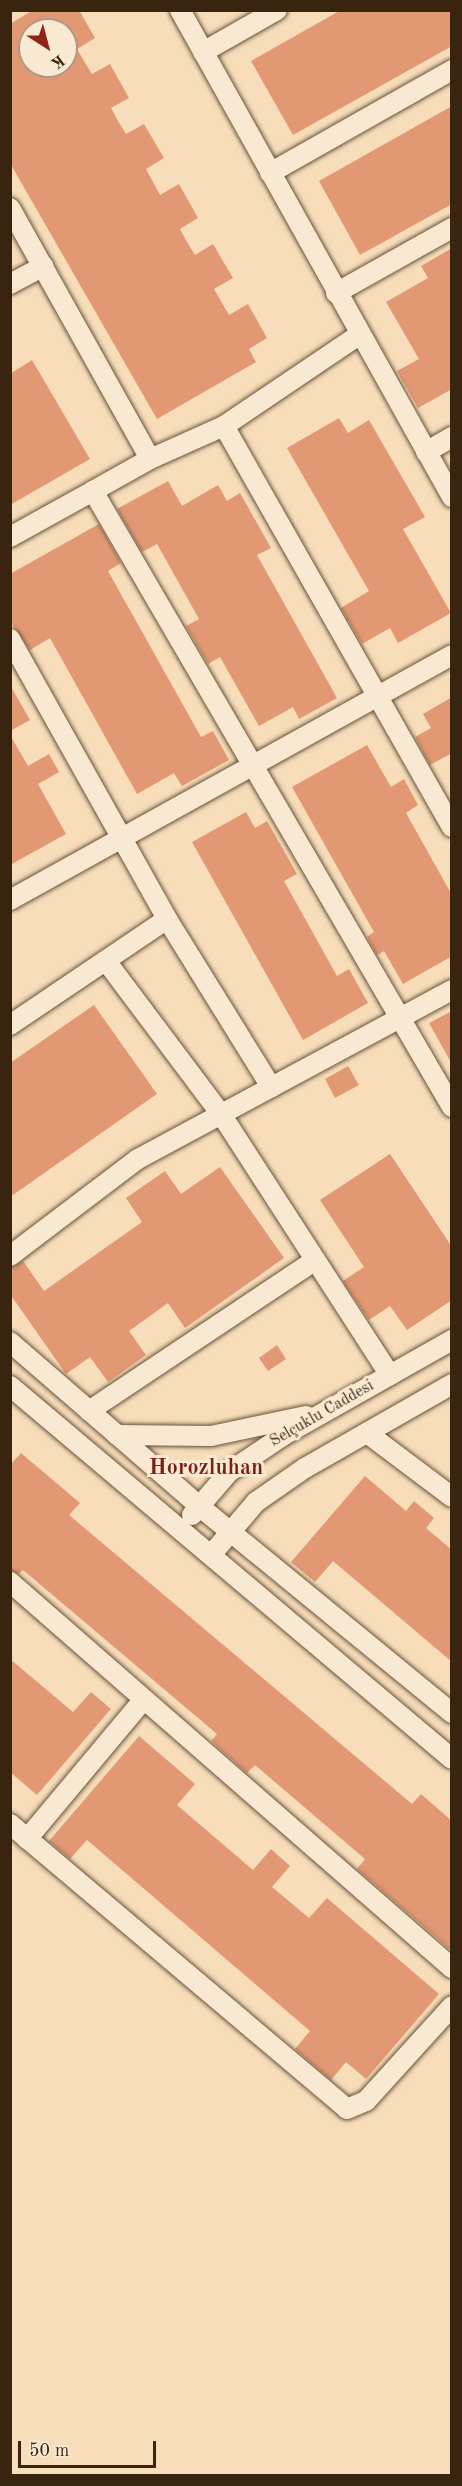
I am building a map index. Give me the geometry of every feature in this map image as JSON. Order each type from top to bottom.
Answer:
[{"type":"street","points":[[180,10],[359,335],[452,497]]},
{"type":"street","points":[[203,52],[277,10]]},
{"type":"street","points":[[270,173],[452,70]]},
{"type":"street","points":[[10,208],[150,459]]},
{"type":"street","points":[[336,293],[452,228]]},
{"type":"street","points":[[10,284],[44,266]]},
{"type":"street","points":[[10,537],[150,459],[224,426],[359,335]]},
{"type":"street","points":[[224,426],[452,827]]},
{"type":"street","points":[[426,452],[452,437]]},
{"type":"street","points":[[93,491],[251,767],[401,1017],[452,1107]]},
{"type":"street","points":[[10,639],[123,836],[167,919],[271,1087]]},
{"type":"street","points":[[10,900],[452,655]]},
{"type":"street","points":[[14,1017],[106,961],[167,919]]},
{"type":"street","points":[[106,961],[221,1114],[390,1375]]},
{"type":"street","points":[[10,1256],[138,1159],[452,990]]},
{"type":"street","points":[[89,1411],[315,1260]]},
{"type":"street","name":"Selçuklu Caddesi","points":[[180,1530],[229,1472],[323,1413],[452,1340]]},
{"type":"street","points":[[10,1342],[200,1506],[452,1713]]},
{"type":"street","points":[[211,1555],[256,1502],[367,1432],[452,1384]]},
{"type":"street","points":[[10,1386],[452,1759]]},
{"type":"street","points":[[117,1435],[211,1436],[323,1413]]},
{"type":"street","points":[[367,1432],[452,1497]]},
{"type":"street","points":[[10,1582],[452,1968]]},
{"type":"street","points":[[27,1839],[144,1699]]},
{"type":"street","points":[[10,1824],[347,2109],[366,2101],[452,2006]]},
{"type":"building","points":[[33,10],[79,10],[95,38],[78,48],[78,18],[20,18]]},
{"type":"building","points":[[341,10],[452,10],[452,46],[293,135],[251,61]]},
{"type":"building","points":[[18,19],[18,78],[78,78],[78,51],[92,74],[110,64],[129,98],[111,108],[118,121],[126,134],[144,124],[164,158],[146,169],[160,195],[179,184],[198,218],[180,229],[187,242],[195,255],[213,244],[233,278],[214,289],[229,315],[248,304],[267,338],[249,349],[256,362],[157,419],[10,163],[10,24]]},
{"type":"building","points":[[452,106],[452,204],[360,255],[319,181]]},
{"type":"building","points":[[452,248],[452,389],[418,408],[397,371],[419,359],[386,302],[428,278],[421,266]]},
{"type":"building","points":[[32,360],[90,459],[10,505],[10,374]]},
{"type":"building","points":[[339,418],[348,433],[369,420],[425,517],[403,529],[451,613],[398,643],[390,628],[362,644],[341,608],[369,591],[287,448]]},
{"type":"building","points":[[168,481],[182,506],[218,485],[227,501],[240,493],[271,548],[257,555],[337,698],[299,719],[293,707],[259,726],[220,657],[208,664],[186,626],[199,619],[157,544],[142,552],[117,509]]},
{"type":"building","points":[[99,524],[121,563],[108,571],[201,737],[213,731],[229,760],[182,786],[174,773],[137,794],[50,638],[30,650],[10,621],[10,574]]},
{"type":"building","points":[[10,685],[30,720],[10,731]]},
{"type":"building","points":[[452,697],[452,753],[430,765],[415,737],[431,728],[423,714]]},
{"type":"building","points":[[10,735],[28,766],[49,754],[59,772],[38,784],[66,834],[10,865]]},
{"type":"building","points":[[367,745],[391,787],[404,779],[418,805],[406,813],[452,895],[452,956],[403,984],[384,951],[377,955],[367,937],[374,932],[292,787]]},
{"type":"building","points":[[246,812],[255,828],[267,821],[297,874],[284,881],[337,976],[349,969],[368,1003],[303,1040],[192,842]]},
{"type":"building","points":[[94,1005],[157,1094],[10,1197],[10,1063]]},
{"type":"building","points":[[452,1011],[452,1064],[429,1023]]},
{"type":"building","points":[[348,1066],[359,1085],[335,1098],[325,1079]]},
{"type":"building","points":[[390,1154],[452,1247],[452,1300],[407,1330],[390,1306],[369,1320],[343,1281],[364,1267],[320,1200]]},
{"type":"building","points":[[220,1167],[284,1258],[185,1328],[168,1303],[129,1331],[146,1355],[108,1382],[90,1357],[66,1374],[10,1294],[10,1268],[23,1261],[44,1291],[142,1222],[126,1198],[165,1171],[181,1194]]},
{"type":"building","points":[[277,1345],[286,1359],[268,1371],[259,1358]]},
{"type":"building","points":[[21,1453],[80,1503],[69,1515],[412,1804],[421,1794],[452,1821],[452,1951],[357,1869],[365,1859],[255,1765],[247,1773],[211,1741],[217,1734],[23,1570],[19,1574],[10,1570],[10,1465]]},
{"type":"building","points":[[365,1476],[406,1511],[414,1501],[434,1518],[426,1528],[452,1550],[452,1662],[333,1561],[315,1582],[291,1562]]},
{"type":"building","points":[[10,1659],[73,1712],[91,1692],[111,1709],[37,1795],[10,1772]]},
{"type":"building","points":[[139,1736],[195,1784],[177,1805],[253,1870],[271,1849],[290,1866],[272,1887],[309,1918],[327,1898],[439,1994],[366,2079],[346,2062],[331,2080],[295,2049],[310,2031],[87,1840],[70,1859],[49,1841]]},
{"type":"district","name":"Horozluhan","points":[[206,1469]]}]
